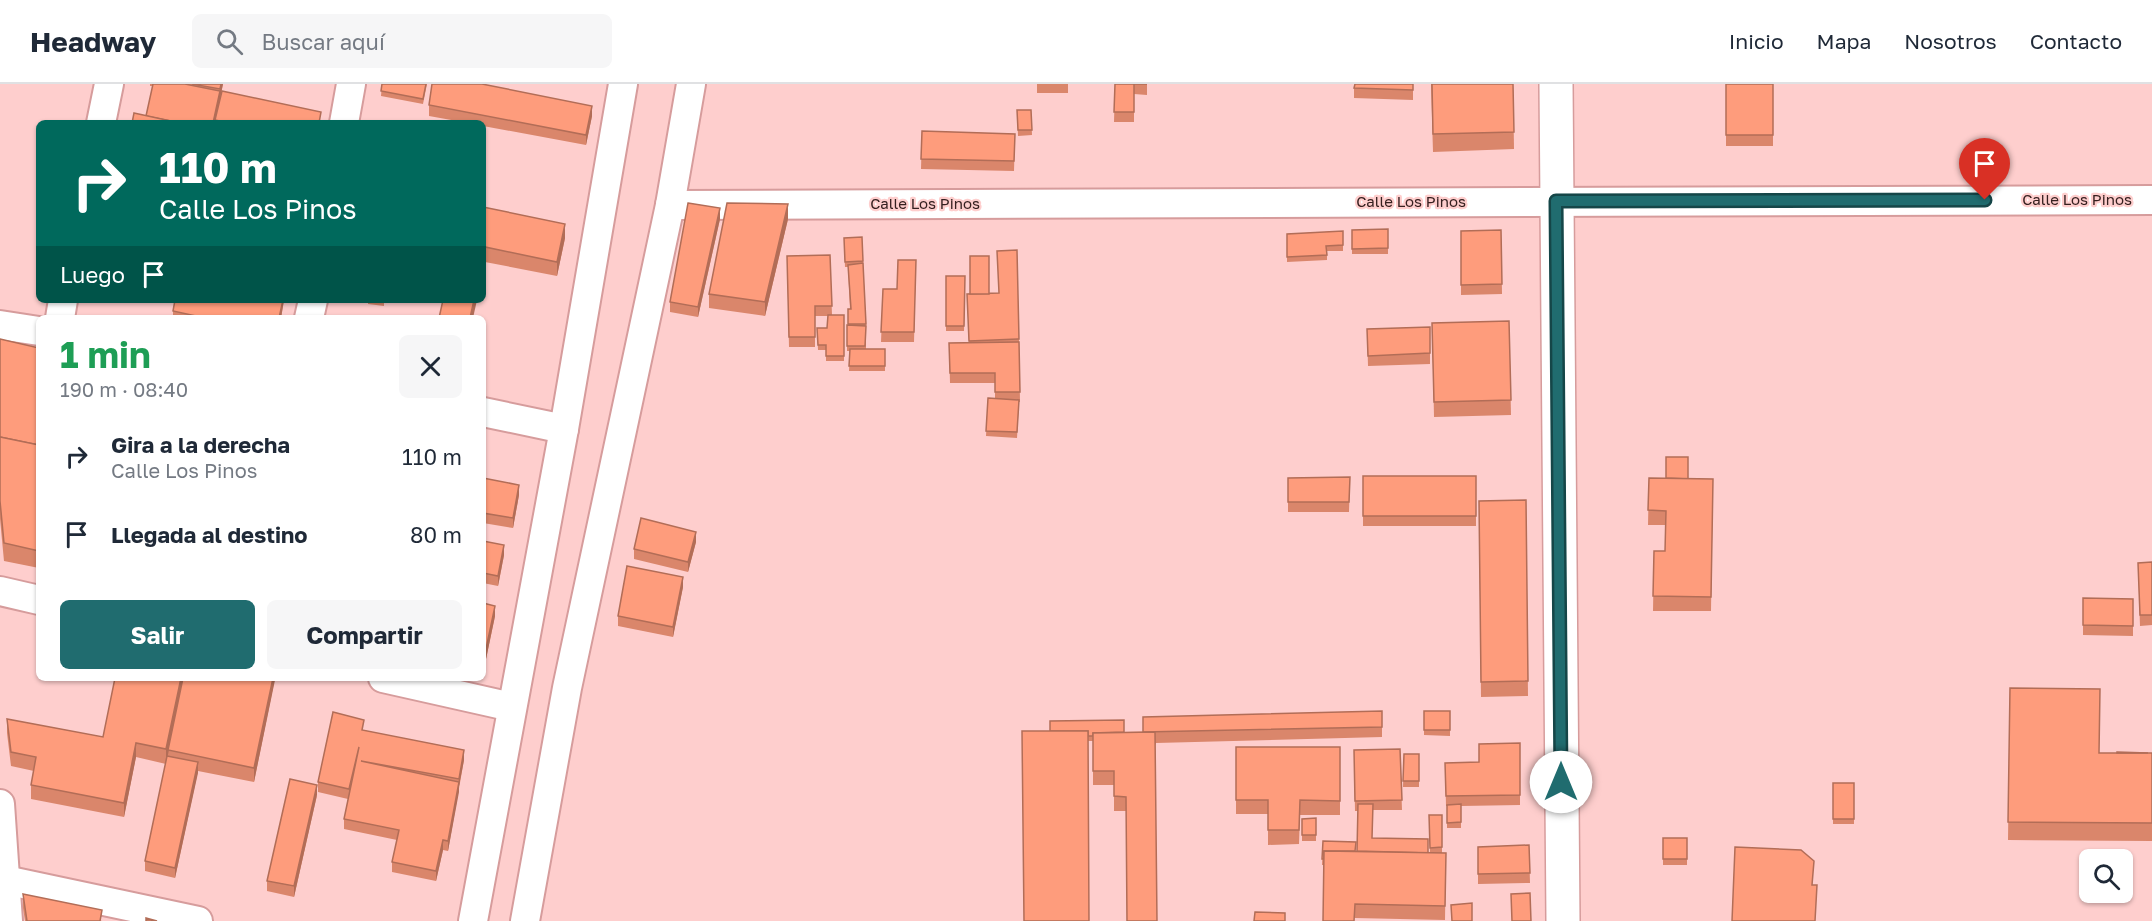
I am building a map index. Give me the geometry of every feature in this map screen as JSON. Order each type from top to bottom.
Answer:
[{"type":"street","points":[[101,120],[109,84]]},
{"type":"street","points":[[345,120],[351,84]]},
{"type":"street","points":[[473,921],[564,429],[623,84]]},
{"type":"street","points":[[525,921],[567,688],[670,205],[691,84]]},
{"type":"street","points":[[1557,84],[1556,201],[1563,921]]},
{"type":"street","name":"Calle Los Pinos","points":[[670,205],[2152,200]]},
{"type":"street","points":[[0,325],[36,331]]},
{"type":"street","points":[[486,413],[564,429]]},
{"type":"street","points":[[0,591],[36,599]]},
{"type":"street","points":[[396,681],[512,707]]},
{"type":"street","points":[[0,804],[8,921]]},
{"type":"street","points":[[5,880],[198,921]]},
{"type":"building","points":[[153,84],[185,84],[220,91],[214,120],[165,120],[146,116]]},
{"type":"building","points":[[192,84],[221,84],[220,89]]},
{"type":"building","points":[[382,84],[426,84],[423,99],[381,91]]},
{"type":"building","points":[[432,84],[482,84],[592,106],[586,135],[429,105]]},
{"type":"building","points":[[1115,84],[1134,84],[1134,112],[1114,112]]},
{"type":"building","points":[[1355,84],[1413,84],[1413,90],[1354,88]]},
{"type":"building","points":[[1432,84],[1513,84],[1514,132],[1433,134]]},
{"type":"building","points":[[1726,84],[1773,84],[1773,135],[1726,135]]},
{"type":"building","points":[[222,91],[321,112],[320,120],[215,120]]},
{"type":"building","points":[[1017,110],[1031,110],[1032,130],[1018,130]]},
{"type":"building","points":[[134,113],[166,120],[133,120]]},
{"type":"building","points":[[922,131],[1015,134],[1014,161],[921,159]]},
{"type":"building","points":[[688,203],[720,208],[698,307],[670,302]]},
{"type":"building","points":[[727,203],[788,204],[765,302],[709,294]]},
{"type":"building","points":[[486,208],[565,224],[557,262],[486,247]]},
{"type":"building","points":[[1388,229],[1388,248],[1352,249],[1352,230]]},
{"type":"building","points":[[1501,230],[1502,284],[1461,285],[1461,231]]},
{"type":"building","points":[[1343,231],[1343,245],[1326,246],[1327,255],[1287,257],[1287,234]]},
{"type":"building","points":[[862,237],[863,261],[845,262],[844,238]]},
{"type":"building","points":[[1017,250],[1019,339],[969,341],[967,294],[999,293],[997,251]]},
{"type":"building","points":[[830,255],[832,306],[815,306],[815,337],[789,337],[787,256]]},
{"type":"building","points":[[970,256],[989,256],[989,294],[970,294]]},
{"type":"building","points":[[898,260],[916,260],[914,332],[881,332],[883,289],[897,289]]},
{"type":"building","points":[[863,263],[866,324],[848,324],[848,309],[851,309],[848,265]]},
{"type":"building","points":[[946,276],[965,276],[964,326],[946,326]]},
{"type":"building","points":[[174,303],[282,303],[280,315],[191,315],[173,311]]},
{"type":"building","points":[[442,303],[473,303],[471,315],[440,315]]},
{"type":"building","points":[[828,315],[844,315],[844,356],[826,356],[826,345],[818,345],[817,328],[827,328]]},
{"type":"building","points":[[1509,321],[1511,400],[1434,402],[1432,323]]},
{"type":"building","points":[[847,325],[866,326],[865,346],[847,346]]},
{"type":"building","points":[[1430,327],[1430,353],[1368,356],[1367,329]]},
{"type":"building","points":[[0,339],[36,347],[36,444],[0,437]]},
{"type":"building","points":[[1019,342],[1020,392],[995,392],[995,373],[950,373],[949,343]]},
{"type":"building","points":[[850,349],[885,349],[885,366],[849,366]]},
{"type":"building","points":[[988,398],[1019,400],[1017,432],[986,431]]},
{"type":"building","points":[[0,437],[36,444],[36,550],[4,543],[0,501]]},
{"type":"building","points":[[1666,457],[1688,457],[1688,479],[1666,478]]},
{"type":"building","points":[[1363,476],[1476,476],[1476,516],[1363,516]]},
{"type":"building","points":[[1350,477],[1349,502],[1288,502],[1288,478]]},
{"type":"building","points":[[1649,478],[1713,479],[1711,597],[1653,596],[1654,551],[1665,551],[1666,511],[1648,510]]},
{"type":"building","points":[[486,479],[519,485],[513,518],[486,514]]},
{"type":"building","points":[[1526,500],[1528,681],[1481,682],[1479,501]]},
{"type":"building","points":[[641,518],[696,532],[688,562],[634,549]]},
{"type":"building","points":[[486,542],[504,545],[498,576],[486,574]]},
{"type":"building","points":[[2152,562],[2152,615],[2140,615],[2138,563]]},
{"type":"building","points":[[627,566],[683,577],[673,627],[618,616]]},
{"type":"building","points":[[2083,598],[2133,599],[2133,626],[2083,625]]},
{"type":"building","points":[[486,604],[495,606],[486,649]]},
{"type":"building","points":[[114,681],[180,681],[166,749],[136,743],[124,803],[31,785],[36,757],[11,752],[7,719],[103,737]]},
{"type":"building","points":[[182,681],[272,681],[254,768],[168,750]]},
{"type":"building","points":[[2010,688],[2100,689],[2099,753],[2152,753],[2152,823],[2008,822]]},
{"type":"building","points":[[1382,711],[1382,727],[1143,732],[1143,717]]},
{"type":"building","points":[[1424,711],[1450,711],[1450,730],[1424,730]]},
{"type":"building","points":[[333,712],[364,720],[362,730],[464,750],[459,779],[361,761],[459,782],[448,841],[443,840],[436,871],[392,862],[399,830],[344,819],[359,747],[349,789],[318,782]]},
{"type":"building","points":[[1124,720],[1124,732],[1093,733],[1093,736],[1088,736],[1088,731],[1050,731],[1050,721]]},
{"type":"building","points":[[1022,731],[1088,731],[1089,921],[1024,921]]},
{"type":"building","points":[[1155,732],[1157,921],[1127,921],[1126,797],[1114,796],[1114,771],[1093,771],[1093,733]]},
{"type":"building","points":[[1520,743],[1520,795],[1446,796],[1445,763],[1479,762],[1479,744]]},
{"type":"building","points":[[1236,747],[1340,747],[1340,801],[1300,800],[1299,830],[1268,830],[1268,800],[1236,800]]},
{"type":"building","points":[[1400,749],[1402,800],[1355,801],[1354,750]]},
{"type":"building","points":[[1404,754],[1419,754],[1419,781],[1403,781]]},
{"type":"building","points":[[167,756],[198,762],[175,868],[145,861]]},
{"type":"building","points":[[290,779],[317,785],[294,886],[267,881]]},
{"type":"building","points":[[1833,783],[1854,783],[1854,819],[1833,819]]},
{"type":"building","points":[[1358,804],[1373,804],[1372,838],[1428,839],[1428,853],[1357,851]]},
{"type":"building","points":[[1461,804],[1461,822],[1447,823],[1447,805]]},
{"type":"building","points":[[1429,815],[1442,815],[1442,847],[1430,848]]},
{"type":"building","points":[[1316,818],[1316,835],[1302,835],[1302,819]]},
{"type":"building","points":[[1663,838],[1687,838],[1687,859],[1663,859]]},
{"type":"building","points":[[1323,841],[1356,842],[1355,851],[1324,851],[1324,859],[1322,859]]},
{"type":"building","points":[[1529,845],[1530,873],[1478,874],[1478,847]]},
{"type":"building","points":[[1735,847],[1801,850],[1814,861],[1812,885],[1817,885],[1815,921],[1732,921]]},
{"type":"building","points":[[1324,851],[1446,853],[1445,906],[1355,904],[1354,921],[1323,921]]},
{"type":"building","points":[[1530,893],[1531,921],[1512,921],[1511,894]]},
{"type":"building","points":[[23,894],[102,910],[100,921],[27,921]]},
{"type":"building","points":[[1472,903],[1472,921],[1452,921],[1451,905]]},
{"type":"building","points":[[1255,912],[1285,913],[1285,921],[1254,921]]},
{"type":"route","points":[[1561,782],[1556,201],[1985,200]]}]
